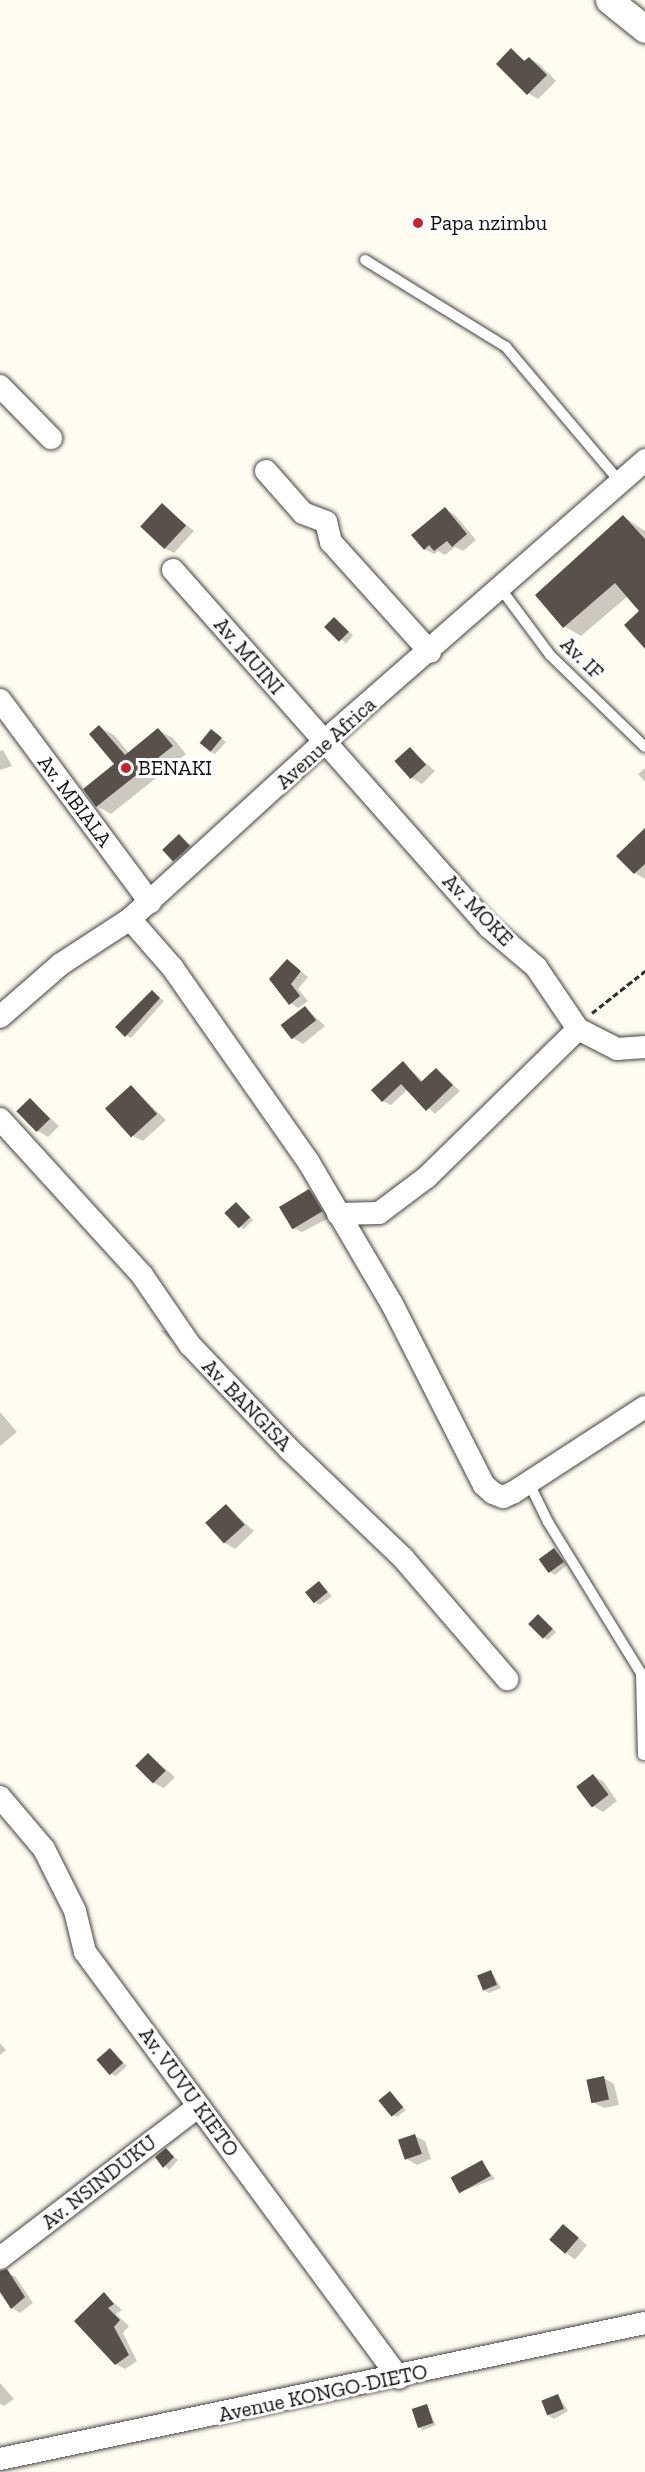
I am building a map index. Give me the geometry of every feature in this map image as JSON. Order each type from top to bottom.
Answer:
[{"type":"street","points":[[609,0],[645,29]]},
{"type":"street","points":[[0,386],[51,438]]},
{"type":"street","name":"Avenue Africa","points":[[0,1017],[61,964],[130,919],[150,902],[324,742],[501,590],[645,460]]},
{"type":"street","points":[[266,471],[303,513],[326,522],[331,542],[430,652]]},
{"type":"street","name":"Av. MUINI","points":[[174,570],[324,742]]},
{"type":"street","name":"Av. MBIALA","points":[[0,700],[150,902]]},
{"type":"street","name":"Av. MOKE","points":[[324,742],[489,927],[536,967],[583,1023],[617,1050],[645,1047]]},
{"type":"street","points":[[130,919],[172,968],[270,1103],[392,1304],[484,1485],[503,1497],[622,1426],[645,1407]]},
{"type":"street","points":[[338,1214],[379,1213],[427,1177],[583,1023]]},
{"type":"street","name":"Av. BANGISA","points":[[0,1119],[142,1275],[190,1345],[289,1449],[403,1558],[507,1679]]},
{"type":"street","name":"Av. VUVU KIETO","points":[[0,1797],[44,1849],[75,1911],[85,1952],[399,2378]]},
{"type":"street","name":"Av. NSINDUKU","points":[[0,2258],[198,2106]]},
{"type":"street","name":"Avenue KONGO-DIETO","points":[[0,2459],[399,2378],[645,2323]]},
{"type":"lane","points":[[365,260],[506,347],[620,482]]},
{"type":"lane","name":"Av. IF","points":[[501,590],[550,655],[645,747]]},
{"type":"lane","points":[[528,1481],[548,1522],[641,1672],[643,1755]]},
{"type":"path","points":[[583,1023],[645,971]]},
{"type":"building","points":[[511,48],[524,61],[529,57],[547,75],[527,95],[496,64]]},
{"type":"building","points":[[162,503],[186,526],[164,549],[140,526]]},
{"type":"building","points":[[445,507],[467,534],[452,547],[447,541],[434,551],[429,545],[424,550],[411,535]]},
{"type":"building","points":[[623,515],[645,539],[645,649],[624,625],[639,611],[615,583],[563,628],[535,595]]},
{"type":"building","points":[[334,617],[349,632],[339,642],[324,627]]},
{"type":"building","name":"BENAKI","points":[[99,725],[125,755],[158,728],[173,746],[96,807],[83,789],[114,764],[89,734]]},
{"type":"building","points":[[211,729],[222,738],[211,752],[200,743]]},
{"type":"building","points":[[410,747],[426,765],[410,779],[394,761]]},
{"type":"building","points":[[645,828],[645,864],[634,874],[616,856]]},
{"type":"building","points":[[179,834],[190,846],[173,861],[162,850]]},
{"type":"building","points":[[287,959],[301,971],[291,984],[300,996],[289,1005],[269,979]]},
{"type":"building","points":[[152,990],[160,998],[125,1037],[115,1027]]},
{"type":"building","points":[[305,1006],[316,1020],[292,1039],[281,1025]]},
{"type":"building","points":[[403,1061],[421,1082],[436,1068],[453,1085],[426,1111],[401,1084],[382,1102],[371,1090]]},
{"type":"building","points":[[131,1085],[157,1114],[131,1137],[105,1108]]},
{"type":"building","points":[[30,1098],[50,1119],[36,1132],[16,1111]]},
{"type":"building","points":[[309,1189],[322,1211],[292,1229],[279,1207]]},
{"type":"building","points":[[236,1202],[250,1217],[239,1228],[224,1213]]},
{"type":"building","points":[[226,1504],[245,1525],[224,1544],[205,1523]]},
{"type":"building","points":[[554,1548],[564,1562],[549,1573],[539,1559]]},
{"type":"building","points":[[319,1581],[328,1592],[314,1603],[305,1592]]},
{"type":"building","points":[[538,1614],[553,1629],[543,1639],[528,1624]]},
{"type":"building","points":[[148,1753],[166,1771],[153,1783],[135,1766]]},
{"type":"building","points":[[593,1774],[609,1795],[592,1807],[576,1787]]},
{"type":"building","points":[[491,1970],[497,1985],[483,1990],[477,1976]]},
{"type":"building","points":[[110,2048],[123,2063],[110,2075],[96,2060]]},
{"type":"building","points":[[604,2076],[609,2099],[591,2103],[586,2080]]},
{"type":"building","points":[[390,2091],[403,2107],[392,2117],[378,2100]]},
{"type":"building","points":[[415,2134],[422,2154],[405,2160],[398,2140]]},
{"type":"building","points":[[166,2148],[174,2157],[163,2168],[155,2157]]},
{"type":"building","points":[[482,2160],[491,2176],[459,2193],[451,2177]]},
{"type":"building","points":[[563,2224],[579,2238],[565,2254],[549,2240]]},
{"type":"building","points":[[7,2269],[25,2297],[11,2309],[0,2292],[0,2271]]},
{"type":"building","points":[[104,2292],[114,2304],[108,2308],[120,2320],[114,2327],[129,2355],[115,2365],[74,2321]]},
{"type":"building","points":[[558,2394],[564,2409],[547,2416],[541,2401]]},
{"type":"building","points":[[427,2404],[433,2423],[418,2428],[412,2409]]},
{"type":"place","name":"Papa nzimbu","points":[[418,223]]},
{"type":"place","name":"BENAKI","points":[[126,768]]}]
